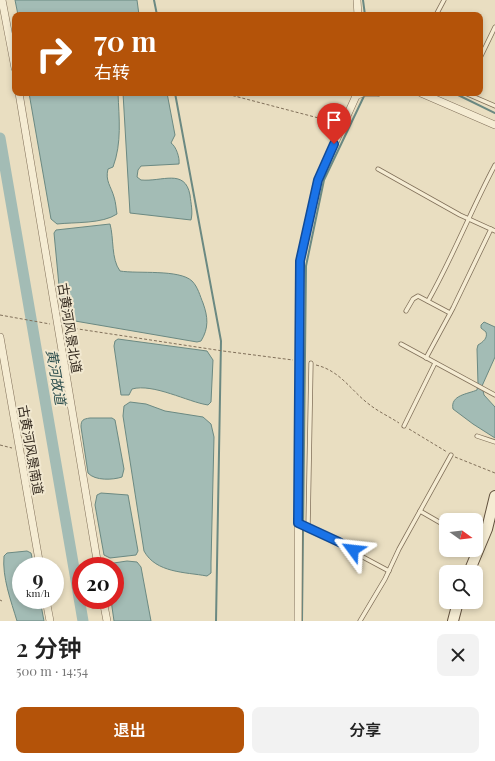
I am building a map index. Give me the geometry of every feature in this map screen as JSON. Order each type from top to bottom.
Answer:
[{"type":"street","points":[[2,0],[12,52]]},
{"type":"street","points":[[357,0],[358,12]]},
{"type":"street","name":"古黄河风景北道","points":[[19,96],[56,325],[96,557]]},
{"type":"street","points":[[298,621],[300,261],[318,180],[356,96]]},
{"type":"street","points":[[428,96],[495,125]]},
{"type":"street","name":"古黄河风景南道","points":[[0,337],[38,557]]},
{"type":"street","points":[[483,536],[487,529],[495,496]]},
{"type":"street","points":[[48,609],[50,621]]},
{"type":"street","points":[[105,609],[107,621]]},
{"type":"street","points":[[453,621],[456,609]]},
{"type":"lane","points":[[438,12],[444,0]]},
{"type":"lane","points":[[483,52],[495,27]]},
{"type":"lane","points":[[472,96],[495,106]]},
{"type":"lane","points":[[428,301],[444,273],[468,218],[495,165]]},
{"type":"lane","points":[[378,169],[493,230],[426,358]]},
{"type":"lane","points":[[406,311],[413,299],[418,296],[450,313]]},
{"type":"lane","points":[[401,344],[495,395]]},
{"type":"lane","points":[[404,426],[435,363]]},
{"type":"lane","points":[[307,527],[311,364]]},
{"type":"lane","points":[[477,436],[495,442]]},
{"type":"lane","points":[[360,621],[389,571],[399,549],[451,455]]},
{"type":"lane","points":[[420,511],[439,522]]},
{"type":"lane","points":[[299,524],[345,545],[361,556],[389,571]]},
{"type":"path","points":[[235,96],[330,120],[345,120]]},
{"type":"path","points":[[0,315],[218,351],[300,361]]},
{"type":"path","points":[[311,364],[326,367],[338,374],[370,406],[451,455],[495,473]]},
{"type":"path","points":[[0,446],[19,447]]},
{"type":"water","points":[[15,0],[137,0],[139,12],[17,12]]},
{"type":"water","points":[[30,96],[118,96],[118,149],[113,167],[108,169],[107,173],[115,199],[117,214],[104,220],[88,222],[57,224],[51,219]]},
{"type":"water","points":[[123,96],[168,96],[175,135],[171,143],[177,152],[179,164],[141,166],[138,170],[137,177],[141,180],[172,178],[183,182],[190,195],[192,211],[191,220],[130,213]]},
{"type":"water","points":[[110,224],[115,261],[120,271],[168,273],[186,277],[194,283],[203,303],[207,318],[204,336],[201,341],[197,342],[75,321],[65,317],[60,296],[54,233],[56,230]]},
{"type":"water","points":[[484,322],[495,327],[495,357],[482,386],[484,395],[495,407],[495,438],[453,409],[454,401],[457,398],[477,390],[477,349],[478,345],[486,338],[486,332],[481,328],[481,325]]},
{"type":"water","points":[[118,339],[207,351],[213,360],[211,402],[208,405],[160,391],[140,388],[132,389],[129,395],[121,395],[114,346],[115,341]]},
{"type":"water","points":[[130,402],[146,404],[165,411],[203,417],[211,424],[214,437],[211,573],[207,576],[163,568],[149,558],[144,551],[123,416],[124,406]]},
{"type":"water","points":[[90,418],[112,418],[115,420],[124,469],[122,477],[114,479],[99,479],[88,473],[81,423],[83,420]]},
{"type":"water","points":[[101,493],[128,495],[138,551],[136,555],[108,557],[104,555],[95,505],[97,495]]},
{"type":"water","points":[[27,551],[31,553],[32,557],[12,557],[12,603],[4,572],[4,556],[7,553]]},
{"type":"water","points":[[124,561],[137,562],[141,567],[151,621],[114,621],[112,609],[124,609]]},
{"type":"water","points":[[14,609],[42,609],[44,621],[17,621]]},
{"type":"waterway","points":[[154,0],[156,12]]},
{"type":"waterway","points":[[363,0],[365,12]]},
{"type":"waterway","points":[[176,96],[221,341],[216,621]]},
{"type":"waterway","points":[[302,621],[306,266],[324,180],[364,96]]},
{"type":"waterway","points":[[460,96],[495,113]]},
{"type":"waterway","name":"黄河故道","points":[[0,138],[83,621]]},
{"type":"route","points":[[334,144],[315,189],[300,261],[298,523],[353,550]]}]
